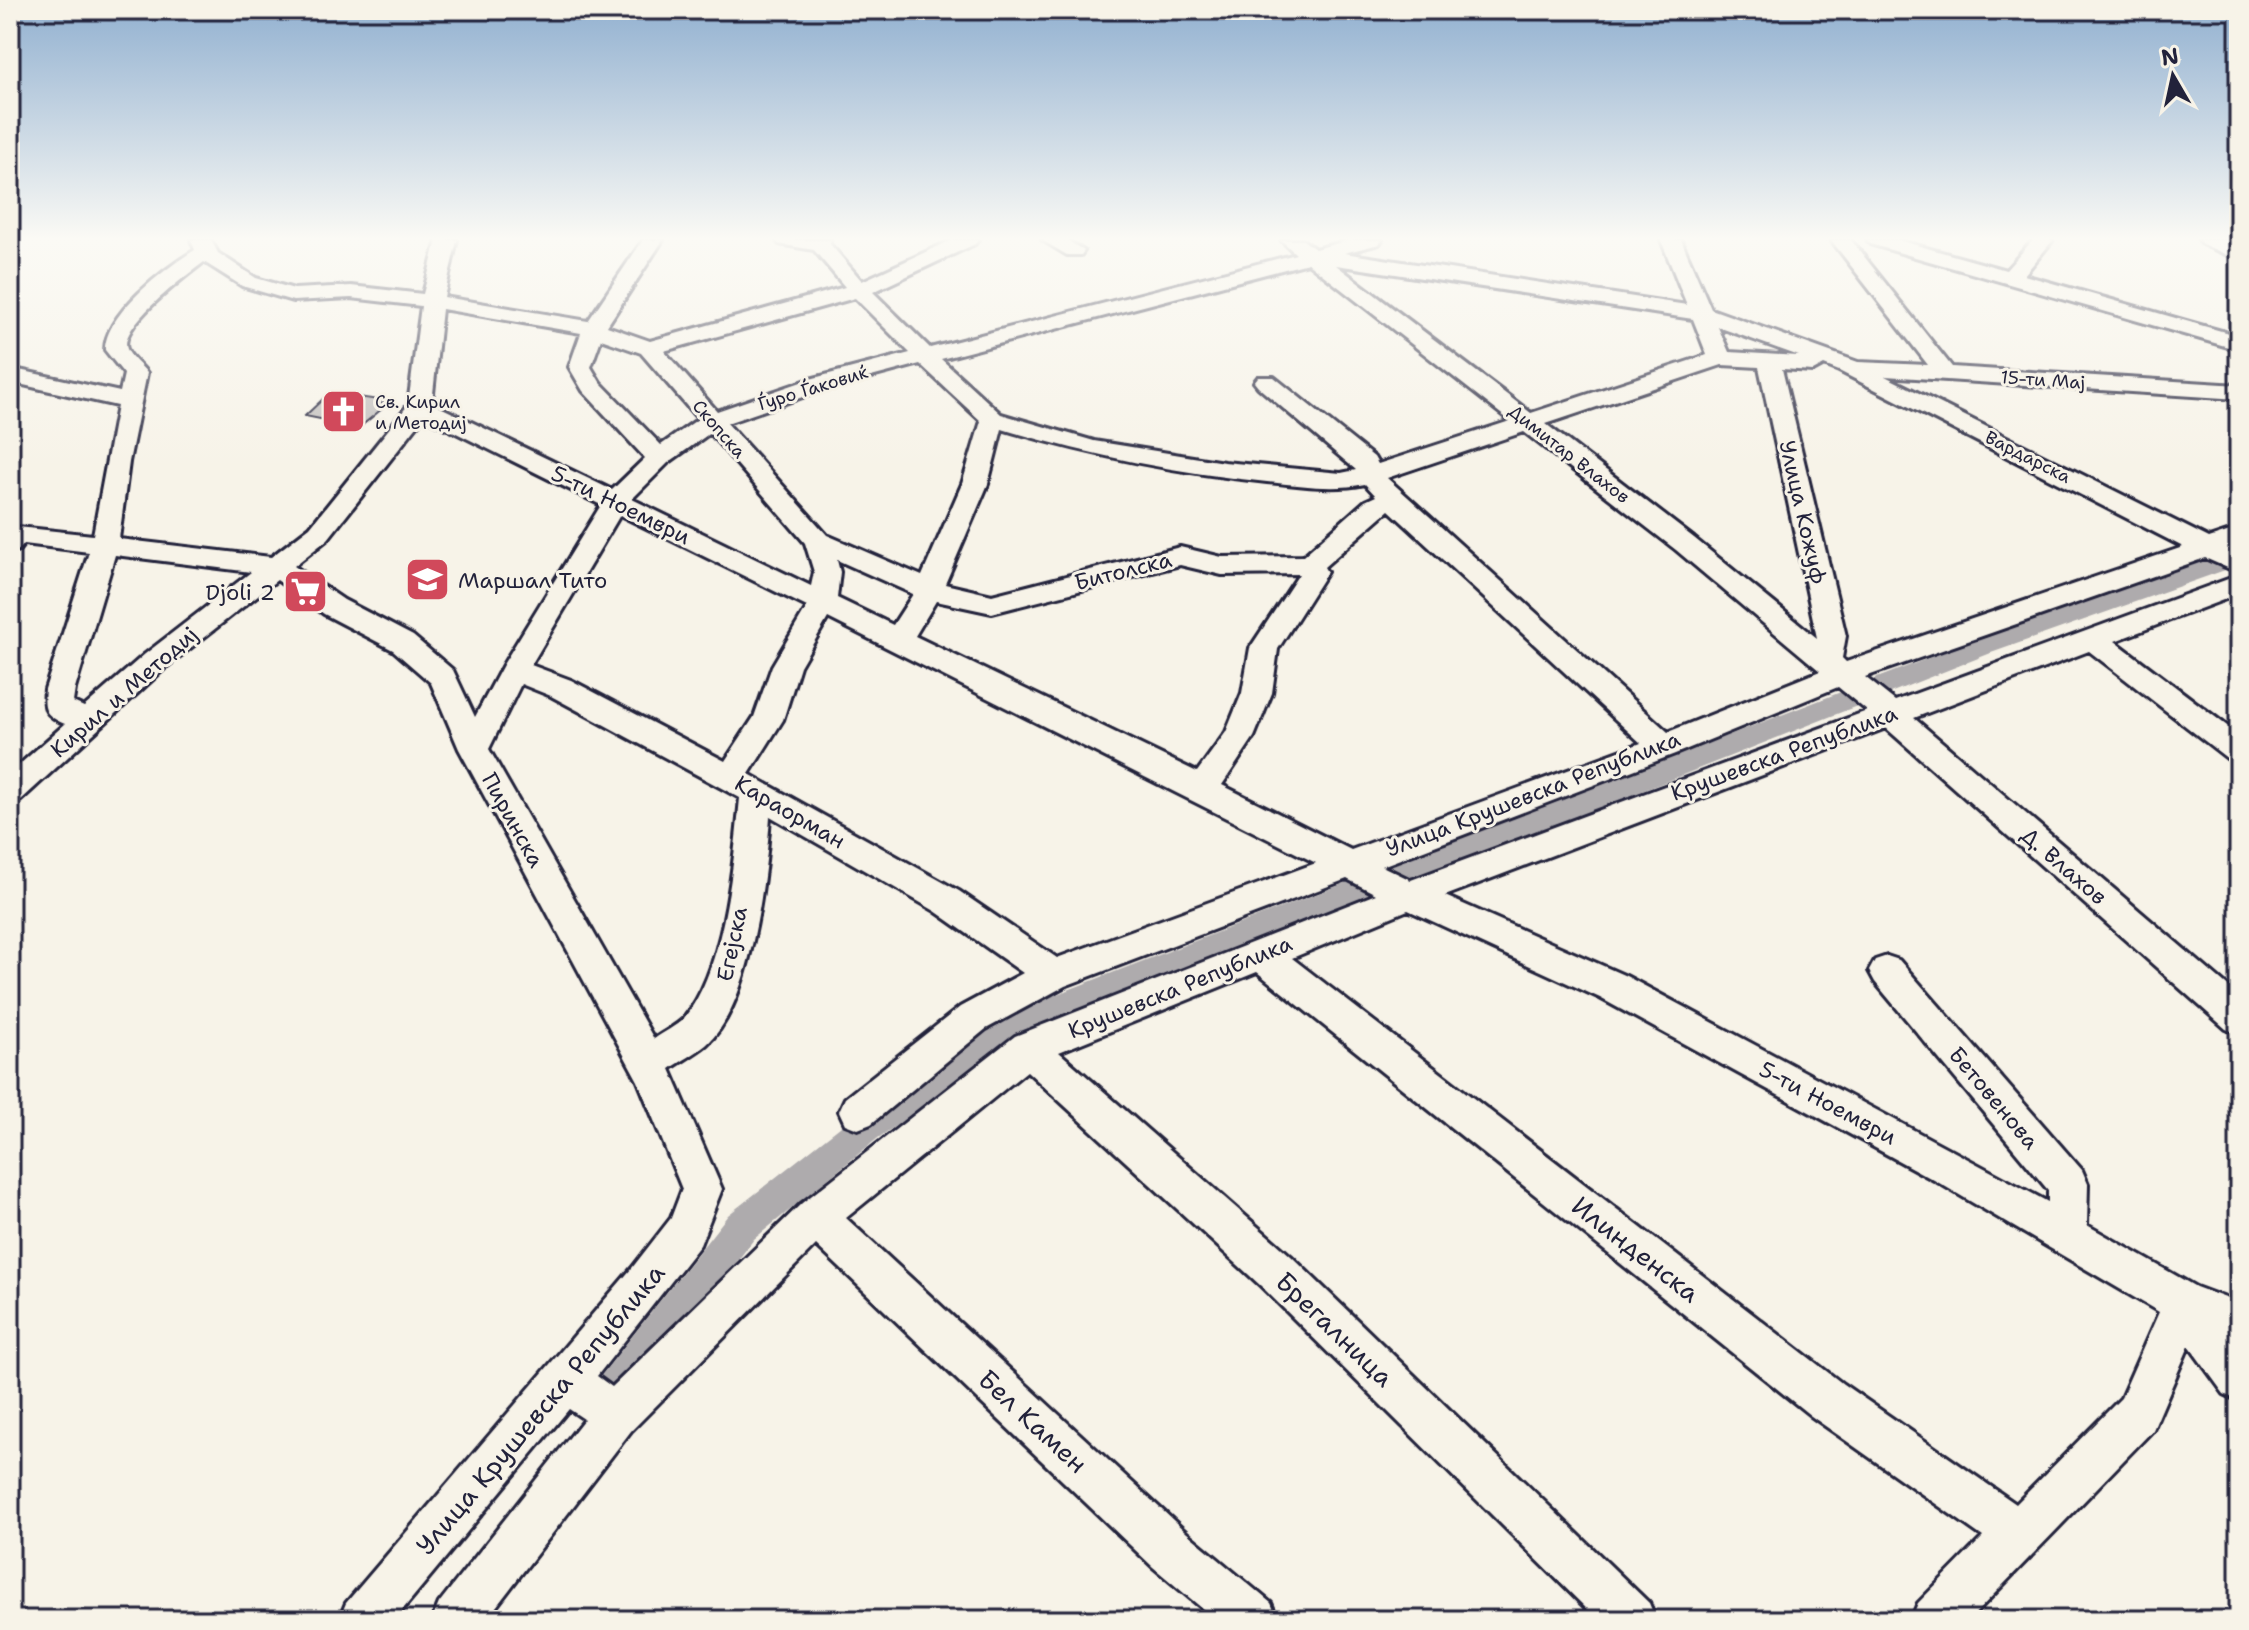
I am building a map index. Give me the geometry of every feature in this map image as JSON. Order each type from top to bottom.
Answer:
[{"type":"street","points":[[89,722],[58,708],[60,689],[105,545],[128,401],[136,373],[116,350],[116,337],[134,316]]},
{"type":"street","points":[[420,406],[430,316]]},
{"type":"street","name":"Скопска","points":[[519,316],[594,329],[649,348],[818,541],[929,590]]},
{"type":"street","points":[[603,316],[594,329],[580,367],[591,386],[659,458]]},
{"type":"street","points":[[649,348],[765,316]]},
{"type":"street","points":[[886,316],[962,393],[993,419],[1083,447],[1224,470],[1341,481],[1371,475],[1720,358],[1847,366]]},
{"type":"street","name":"Ѓуро Ѓаковиќ","points":[[474,749],[514,670],[615,502],[659,458],[712,420],[818,384],[1076,316]]},
{"type":"street","name":"Димитар Влахов","points":[[1391,316],[1685,544],[1890,714]]},
{"type":"street","points":[[1704,316],[1720,358]]},
{"type":"street","points":[[1709,316],[1847,366]]},
{"type":"street","points":[[1901,316],[1947,375]]},
{"type":"street","points":[[2145,316],[2239,343]]},
{"type":"street","name":"Улица Кожуф","points":[[1769,362],[1832,636],[1834,668]]},
{"type":"street","name":"15-ти Мај","points":[[1847,366],[2239,392]]},
{"type":"street","name":"Вардарска","points":[[1847,366],[2239,564]]},
{"type":"street","points":[[10,375],[128,401]]},
{"type":"street","points":[[1266,382],[1351,449],[1365,462],[1371,475],[1392,499],[1664,746]]},
{"type":"street","name":"5-ти Ноември","points":[[420,406],[822,605]]},
{"type":"street","name":"Кирил и Методиј","points":[[10,791],[155,661],[319,533],[420,406]]},
{"type":"street","points":[[898,640],[929,590],[975,484],[993,419]]},
{"type":"street","points":[[1202,789],[1239,737],[1257,693],[1264,648],[1314,572],[1310,565],[1374,507],[1392,499]]},
{"type":"street","name":"Пиринска","points":[[10,544],[18,535],[276,566],[334,607],[403,643],[443,677],[474,749],[647,1063],[702,1189]]},
{"type":"street","name":"Улица Крушевска Република","points":[[858,1111],[973,1018],[1053,975],[1664,746],[1834,668],[2239,537]]},
{"type":"street","points":[[818,541],[827,572],[822,605],[1202,789],[1348,864]]},
{"type":"street","name":"Битолска","points":[[929,590],[992,604],[1180,556],[1222,566],[1310,565]]},
{"type":"street","name":"Крушевска Република","points":[[456,1620],[615,1415],[816,1217],[1028,1048],[1409,895],[2239,584]]},
{"type":"street","name":"Егејска","points":[[647,1063],[695,1032],[720,995],[733,950],[751,852],[743,785],[786,666],[822,605]]},
{"type":"street","points":[[2092,639],[2239,751]]},
{"type":"street","name":"Караорман","points":[[514,670],[561,688],[743,785],[947,901],[1053,975]]},
{"type":"street","name":"Д. Влахов","points":[[1890,714],[2239,1018]]},
{"type":"street","name":"5-ти Ноември","points":[[1348,864],[1409,895],[1613,987],[1948,1167],[2184,1303],[2239,1324]]},
{"type":"street","name":"Илинденска","points":[[1261,954],[1827,1400],[2018,1534]]},
{"type":"street","name":"Бетовенова","points":[[1887,971],[2068,1184],[2067,1236]]},
{"type":"street","name":"Брегалница","points":[[1028,1048],[1276,1271],[1632,1620]]},
{"type":"street","name":"Улица Крушевска Република","points":[[363,1620],[567,1381],[686,1231],[702,1189]]},
{"type":"street","name":"Бел Камен","points":[[816,1217],[1170,1550],[1254,1620]]},
{"type":"street","points":[[1935,1620],[2137,1414],[2184,1303]]},
{"type":"street","points":[[2184,1303],[2239,1379]]},
{"type":"street","points":[[567,1381],[615,1415]]},
{"type":"building","name":"Св. Кирил и Методиј","points":[[326,396],[385,401],[379,407],[383,408],[360,427],[305,416]]},
{"type":"waterway","points":[[608,1399],[741,1227],[866,1127],[1014,1025],[1982,647],[2239,557]]},
{"type":"place","name":"Св. Кирил и Методиј","points":[[344,412]]},
{"type":"place","name":"Маршал Тито","points":[[427,580]]},
{"type":"place","name":"Djoli 2","points":[[306,592]]}]
